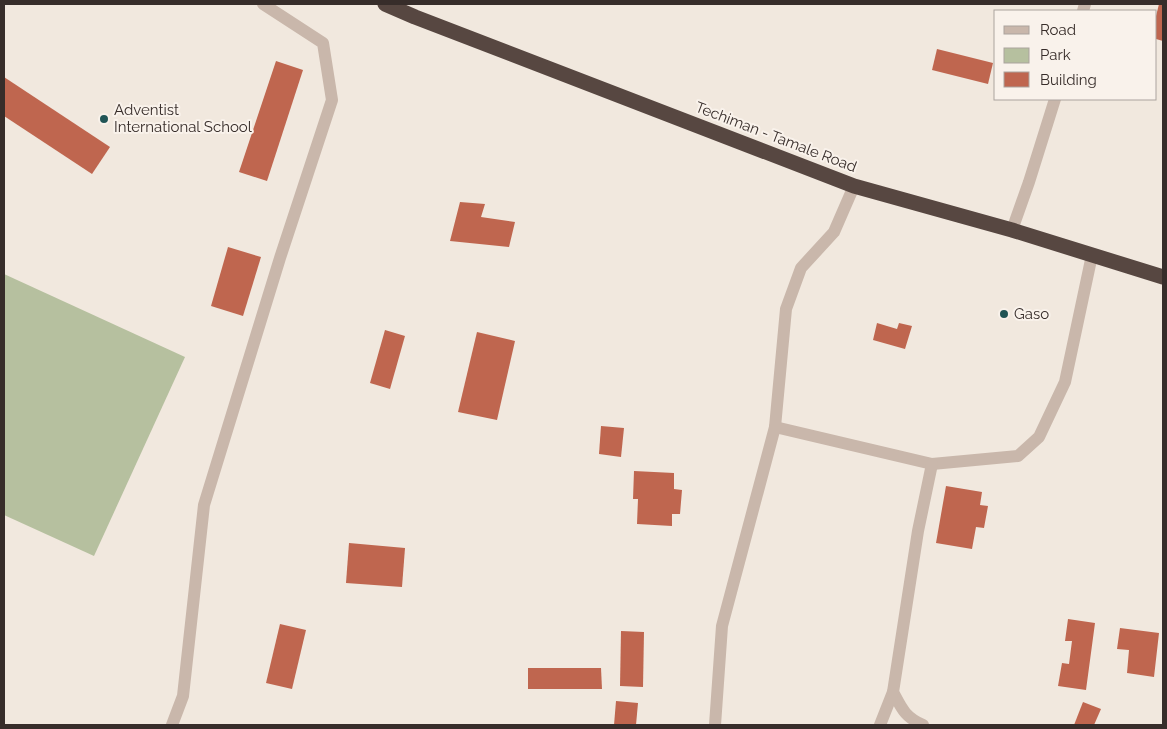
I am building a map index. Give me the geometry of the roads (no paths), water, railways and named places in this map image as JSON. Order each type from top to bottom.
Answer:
[{"type":"highway","name":"Techiman - Tamale Road","points":[[385,4],[854,186],[1012,230],[1163,277]]},
{"type":"street","points":[[172,725],[183,696],[204,505],[277,268],[332,100],[323,43],[263,4]]},
{"type":"street","points":[[1012,230],[1055,100]]},
{"type":"street","points":[[715,725],[722,626],[775,426],[786,309],[801,268],[834,232],[854,186]]},
{"type":"street","points":[[775,426],[932,464],[1018,456],[1039,437],[1065,382],[1092,255]]},
{"type":"street","points":[[880,725],[893,692],[918,531],[932,464]]},
{"type":"street","points":[[893,692],[904,713],[923,725]]},
{"type":"place","name":"Adventist International School","points":[[104,119]]},
{"type":"place","name":"Gaso","points":[[1004,314]]}]
